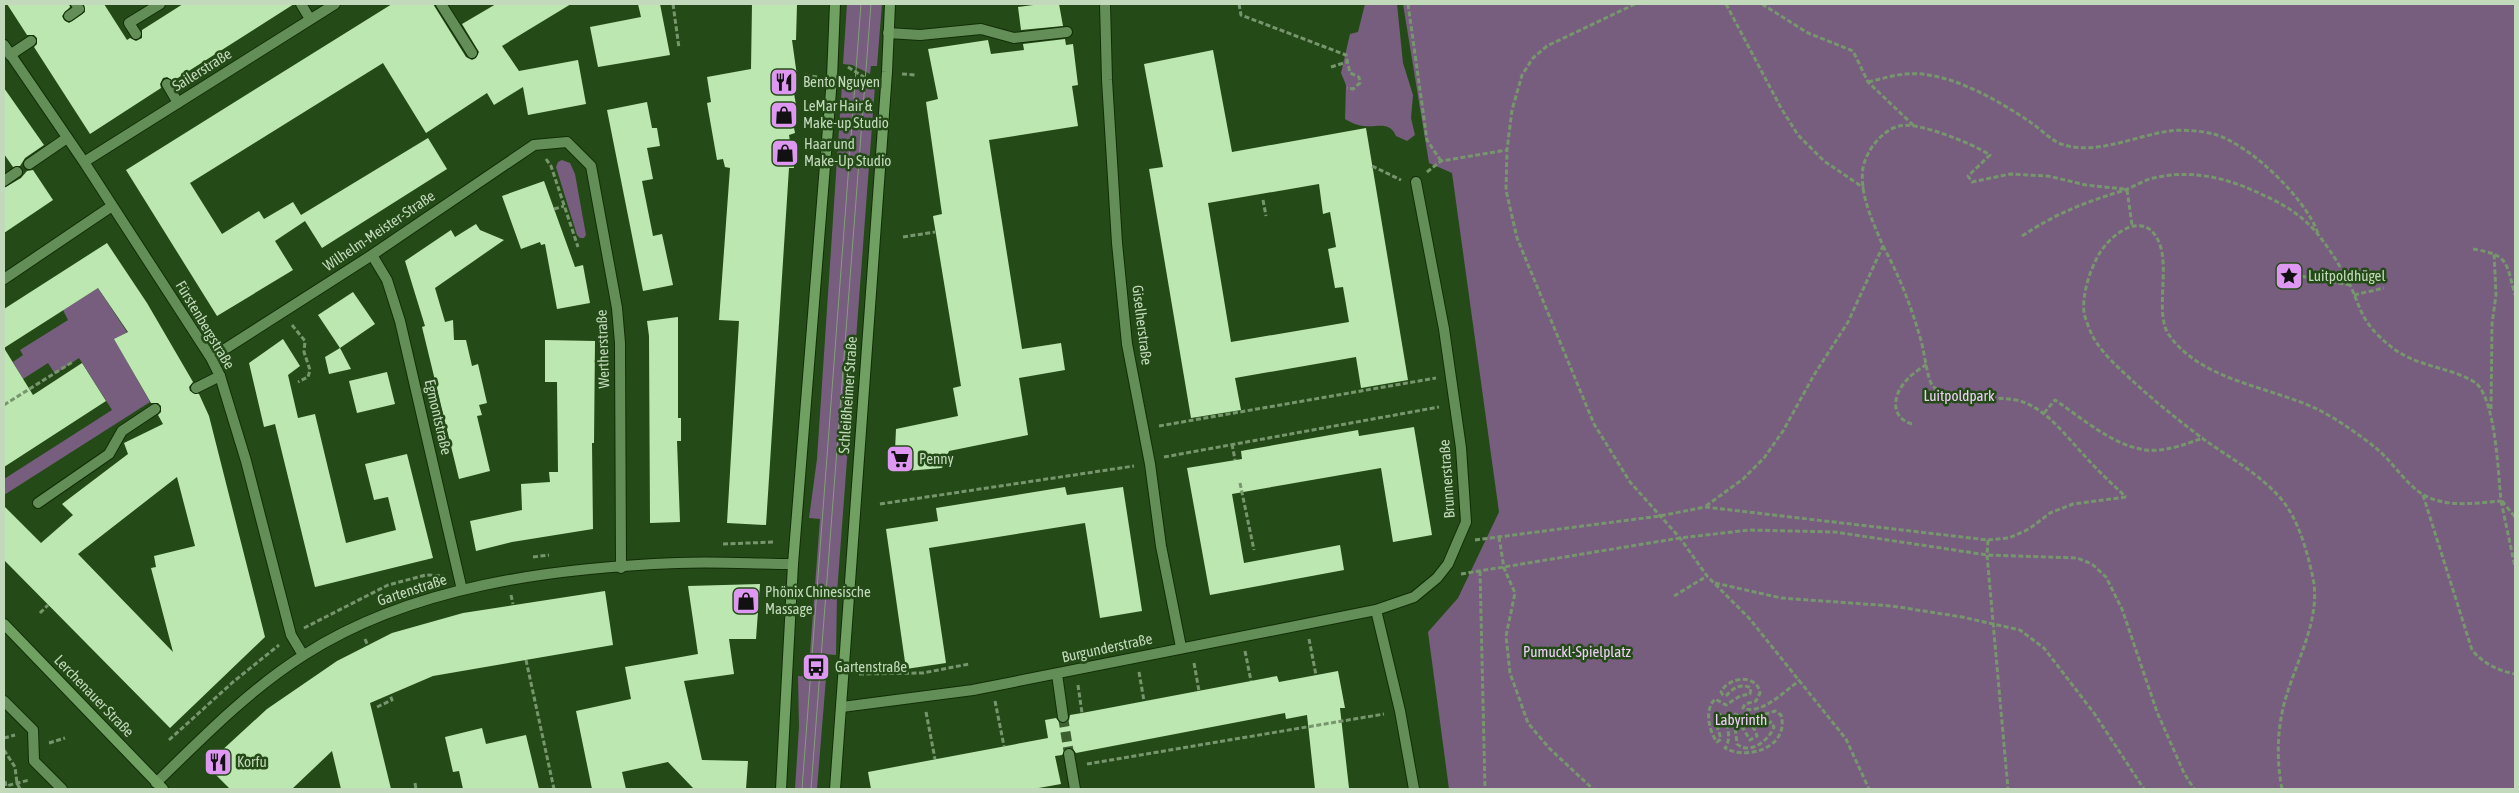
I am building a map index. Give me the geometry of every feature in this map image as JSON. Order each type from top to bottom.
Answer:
[{"type":"main road","points":[[781,789],[793,564],[832,78],[835,4]]},
{"type":"main road","name":"Schleißheimer Straße","points":[[835,789],[887,72],[890,4]]},
{"type":"main road","name":"Lerchenauer Straße","points":[[4,624],[159,786]]},
{"type":"street","points":[[69,16],[79,9],[76,4]]},
{"type":"street","points":[[136,34],[129,23],[160,4]]},
{"type":"street","points":[[301,4],[310,20]]},
{"type":"street","name":"Sailerstraße","points":[[84,162],[336,4]]},
{"type":"street","points":[[442,4],[472,53]]},
{"type":"street","name":"Giselherstraße","points":[[1105,4],[1107,80],[1117,243],[1127,344],[1144,429],[1161,546],[1186,646]]},
{"type":"street","points":[[888,33],[920,35],[981,29],[1014,38],[1067,32]]},
{"type":"street","points":[[10,55],[31,41]]},
{"type":"street","name":"Fürstenbergstraße","points":[[4,46],[84,162],[211,358],[220,376],[246,461],[291,635],[304,655]]},
{"type":"street","points":[[167,84],[178,102]]},
{"type":"street","points":[[29,164],[67,138]]},
{"type":"street","name":"Wilhelm-Meister-Straße","points":[[211,358],[372,255],[534,145],[567,142]]},
{"type":"street","name":"Wertherstraße","points":[[567,142],[591,166],[617,308],[620,343],[621,568]]},
{"type":"street","points":[[4,181],[17,172]]},
{"type":"street","name":"Brunnerstraße","points":[[1376,610],[1414,596],[1437,578],[1448,564],[1466,522],[1451,375],[1416,182]]},
{"type":"street","points":[[4,279],[112,206]]},
{"type":"street","name":"Egmontstraße","points":[[372,255],[387,280],[400,321],[462,590]]},
{"type":"street","points":[[196,388],[220,376]]},
{"type":"street","points":[[38,503],[109,454],[122,431],[155,409]]},
{"type":"street","name":"Gartenstraße","points":[[159,786],[244,698],[304,655],[346,630],[383,613],[462,590],[542,575],[677,563],[793,564]]},
{"type":"street","points":[[1376,610],[1400,712],[1414,789]]},
{"type":"street","name":"Burgunderstraße","points":[[842,707],[992,686],[1186,646],[1376,610]]},
{"type":"street","points":[[1057,674],[1064,716]]},
{"type":"street","points":[[4,701],[33,730],[34,761],[62,789]]},
{"type":"street","points":[[1069,754],[1075,789]]},
{"type":"path","points":[[672,4],[679,48]]},
{"type":"path","points":[[1239,4],[1241,15],[1346,55],[1350,74]]},
{"type":"path","points":[[1408,4],[1428,140],[1441,162]]},
{"type":"path","points":[[1635,4],[1547,46],[1533,58],[1522,75],[1512,110],[1507,150],[1506,190],[1517,238],[1594,424],[1630,482],[1680,538],[1707,576],[1749,618],[1846,739],[1869,789]]},
{"type":"path","points":[[1726,4],[1781,108],[1798,135],[1824,161],[1864,188]]},
{"type":"path","points":[[1762,4],[1808,33],[1853,51],[1868,82],[1913,125]]},
{"type":"path","points":[[1332,67],[1347,62]]},
{"type":"path","points":[[805,76],[845,78],[847,67],[872,82],[873,70],[916,75]]},
{"type":"path","points":[[1345,78],[1350,74]]},
{"type":"path","points":[[1347,88],[1353,90],[1360,83],[1359,77],[1350,74]]},
{"type":"path","points":[[1868,82],[1906,74],[1943,77],[2031,122],[2044,134],[2062,144],[2089,147],[2171,131],[2214,134],[2251,154],[2277,176],[2312,217],[2319,236],[2350,285],[2360,313],[2376,333],[2396,351],[2423,365],[2451,372],[2476,383],[2491,410]]},
{"type":"path","points":[[1458,542],[1660,516],[1705,507],[1988,540],[2009,538],[2029,529],[2050,513],[2073,504],[2126,497],[2104,478],[2044,413],[2015,399],[1962,397],[1940,393],[1931,383],[1928,364],[1899,275],[1883,246],[1870,214],[1864,188],[1863,169],[1866,160],[1879,139],[1900,125],[1913,125],[1980,148],[1990,155],[1968,176],[1972,182],[2010,174],[2048,176],[2086,185],[2127,190]]},
{"type":"path","points":[[534,145],[551,166],[578,247]]},
{"type":"path","points":[[1416,182],[1441,162],[1507,150]]},
{"type":"path","points":[[1372,166],[1405,182]]},
{"type":"path","points":[[2022,236],[2076,205],[2127,190],[2152,178],[2181,174],[2202,174],[2223,179],[2280,202],[2302,219],[2319,236]]},
{"type":"path","points":[[2127,190],[2132,225]]},
{"type":"path","points":[[1263,200],[1266,216]]},
{"type":"path","points":[[554,209],[564,206]]},
{"type":"path","points":[[2282,789],[2278,739],[2285,698],[2308,634],[2314,606],[2314,581],[2299,529],[2283,501],[2260,479],[2155,401],[2111,360],[2094,337],[2084,313],[2088,280],[2099,254],[2114,236],[2132,225],[2145,226],[2154,233],[2162,248],[2166,331],[2185,354],[2207,368],[2318,410],[2377,449],[2423,495],[2447,503],[2501,500]]},
{"type":"path","points":[[903,237],[935,232]]},
{"type":"path","points":[[1705,507],[1743,479],[1764,458],[1783,431],[1814,375],[1848,322],[1883,246]]},
{"type":"path","points":[[2473,249],[2494,253],[2505,261],[2515,294]]},
{"type":"path","points":[[2494,253],[2496,295],[2492,324],[2491,410],[2501,500],[2515,567]]},
{"type":"path","points":[[2294,275],[2350,285]]},
{"type":"path","points":[[2354,295],[2384,288]]},
{"type":"path","points":[[282,312],[304,341],[304,352],[310,370],[308,377],[298,382]]},
{"type":"path","points":[[4,405],[74,361]]},
{"type":"path","points":[[1912,424],[1903,422],[1897,414],[1895,407],[1896,399],[1904,382],[1928,364]]},
{"type":"path","points":[[1144,429],[1451,375]]},
{"type":"path","points":[[2044,413],[2055,400],[2116,441],[2146,450],[2174,448],[2203,438]]},
{"type":"path","points":[[880,504],[1149,462],[1232,444],[1455,404]]},
{"type":"path","points":[[1232,444],[1235,460]]},
{"type":"path","points":[[1240,483],[1254,550]]},
{"type":"path","points":[[2423,495],[2472,650],[2482,662],[2501,671],[2515,674]]},
{"type":"path","points":[[2501,500],[2515,517]]},
{"type":"path","points":[[1437,578],[1680,538],[1750,530],[1826,532],[1987,555],[2077,558],[2092,564],[2106,577],[2122,609],[2157,712],[2184,773],[2194,789]]},
{"type":"path","points":[[1499,537],[1504,568],[1515,593],[1506,636],[1510,673],[1528,723],[1549,748],[1593,789]]},
{"type":"path","points":[[1988,540],[1987,555],[2008,789]]},
{"type":"path","points":[[1480,571],[1485,789]]},
{"type":"path","points":[[1674,596],[1707,576]]},
{"type":"path","points":[[1714,583],[1781,598],[1892,606],[2020,630],[2044,648],[2094,713],[2144,789]]},
{"type":"path","points":[[40,613],[48,605]]},
{"type":"path","points":[[1306,623],[1316,675]]},
{"type":"path","points":[[1242,635],[1251,681]]},
{"type":"path","points":[[1186,646],[1199,691]]},
{"type":"path","points":[[1137,657],[1144,701]]},
{"type":"path","points":[[526,660],[554,789]]},
{"type":"path","points":[[867,675],[923,673],[969,664]]},
{"type":"path","points":[[1076,670],[1082,713]]},
{"type":"path","points":[[1734,714],[1749,722],[1757,734],[1757,736],[1750,740],[1742,725],[1735,726],[1738,744],[1745,748],[1754,747],[1769,737],[1773,724],[1769,722],[1762,726],[1761,718],[1772,711],[1778,712],[1782,718],[1782,726],[1770,746],[1752,754],[1736,754],[1725,748],[1729,735],[1722,715],[1716,716],[1715,719],[1720,741],[1717,742],[1711,730],[1709,713],[1711,703],[1715,700],[1726,705],[1740,696],[1750,694],[1751,688],[1744,686],[1734,688],[1727,695],[1723,695],[1721,692],[1726,685],[1733,681],[1747,679],[1757,685],[1760,693],[1756,701],[1746,704],[1743,708],[1754,710],[1766,704],[1800,680]]},
{"type":"path","points":[[992,686],[1004,746]]},
{"type":"path","points":[[377,707],[392,700],[390,694]]},
{"type":"path","points":[[924,697],[935,759]]},
{"type":"path","points":[[1072,767],[1400,712]]},
{"type":"path","points":[[4,750],[15,767],[17,783],[20,789]]},
{"type":"path","points":[[5,781],[6,786],[26,781]]},
{"type":"path","points":[[415,783],[416,789]]},
{"type":"green space","points":[[847,4],[882,4],[877,66],[871,66],[870,74],[852,65],[843,64]]},
{"type":"green space","points":[[1365,4],[1397,4],[1403,63],[1413,95],[1411,118],[1415,135],[1407,141],[1396,136],[1386,126],[1362,126],[1345,119],[1346,85],[1341,73],[1350,34],[1358,32]]},
{"type":"green space","name":"Luitpoldpark","points":[[1403,4],[2515,4],[2515,789],[1449,789],[1428,632],[1458,598],[1499,512],[1452,173],[1429,163]]},
{"type":"green space","points":[[850,76],[869,86],[875,86],[837,593],[836,655],[810,653],[820,519],[809,518],[817,459],[842,84],[849,85]]},
{"type":"green space","points":[[562,160],[570,163],[575,174],[586,235],[584,238],[580,238],[577,235],[556,167],[558,162]]},
{"type":"green space","points":[[98,288],[127,332],[115,340],[150,402],[4,495],[4,479],[112,410],[79,358],[55,374],[48,363],[23,379],[13,362],[23,355],[20,350],[68,320],[63,310]]},
{"type":"green space","points":[[798,676],[826,678],[817,789],[795,789],[799,727]]},
{"type":"building","points":[[7,4],[69,4],[70,7],[62,16],[69,23],[85,12],[84,4],[104,4],[127,40],[130,38],[136,41],[142,38],[142,30],[183,4],[294,4],[173,81],[167,77],[163,78],[160,84],[161,88],[90,134],[34,47],[37,44],[37,38],[34,35],[27,35]]},
{"type":"building","points":[[392,4],[433,4],[466,57],[472,60],[476,58],[479,52],[462,24],[496,4],[571,4],[502,46],[519,71],[578,60],[586,104],[528,115],[523,87],[494,105],[487,93],[426,133],[383,63],[190,183],[222,234],[259,211],[264,219],[293,202],[301,215],[428,138],[447,169],[322,248],[305,221],[275,241],[293,270],[217,316],[126,170]]},
{"type":"building","points":[[638,4],[660,4],[670,55],[598,67],[590,27],[641,17]]},
{"type":"building","points":[[752,4],[797,4],[796,40],[792,40],[797,76],[791,76],[796,105],[790,107],[795,133],[789,135],[794,168],[789,168],[766,525],[727,523],[739,321],[719,320],[730,168],[725,167],[723,159],[717,160],[707,103],[711,102],[707,77],[751,69]]},
{"type":"building","points":[[1059,4],[1063,26],[1021,30],[1018,7]]},
{"type":"building","points":[[1065,39],[1066,45],[1073,44],[1078,85],[1072,86],[1078,126],[989,140],[1022,349],[1061,343],[1065,370],[1019,378],[1028,435],[949,451],[942,468],[894,472],[896,429],[958,416],[953,388],[961,386],[933,216],[942,214],[926,102],[938,99],[928,49],[988,40],[991,54],[1024,50],[1023,44]]},
{"type":"building","points":[[1213,50],[1232,152],[1366,128],[1408,380],[1361,388],[1356,357],[1235,378],[1241,410],[1191,418],[1149,169],[1163,167],[1144,64]],"holes":[[[1319,184],[1323,214],[1330,212],[1336,247],[1328,249],[1335,288],[1343,287],[1349,322],[1231,342],[1208,203]]]},
{"type":"building","points":[[4,88],[44,145],[25,158],[20,166],[13,167],[4,154]]},
{"type":"building","points":[[647,102],[652,128],[657,128],[660,146],[647,148],[653,179],[642,181],[653,236],[662,234],[673,285],[643,291],[607,110]]},
{"type":"building","points":[[33,170],[53,200],[4,233],[4,188],[21,178],[27,171]]},
{"type":"building","points":[[544,181],[575,267],[583,265],[590,303],[557,309],[545,244],[541,245],[540,242],[521,249],[502,196]]},
{"type":"building","points":[[476,224],[480,230],[504,240],[435,288],[445,322],[453,320],[454,340],[466,340],[472,366],[478,364],[487,403],[479,405],[482,415],[477,416],[490,471],[459,479],[422,327],[425,326],[405,261],[451,230],[455,237]]},
{"type":"building","points":[[107,243],[147,303],[193,382],[189,387],[190,391],[199,394],[209,416],[265,637],[170,728],[4,560],[4,506],[41,543],[73,515],[62,504],[128,454],[124,443],[163,424],[158,415],[161,412],[161,406],[158,403],[151,403],[114,339],[128,332],[98,288],[4,348],[4,309]],"holes":[[[177,477],[195,546],[154,556],[156,567],[151,568],[173,652],[78,554]]]},
{"type":"building","points":[[353,292],[375,324],[340,348],[318,315]]},
{"type":"building","points":[[678,317],[678,418],[681,418],[681,441],[677,441],[680,522],[650,523],[649,336],[647,321]]},
{"type":"building","points":[[283,339],[300,366],[288,375],[298,418],[315,414],[346,543],[396,530],[388,497],[374,500],[365,464],[407,454],[433,558],[315,587],[275,424],[264,427],[249,363]]},
{"type":"building","points":[[545,340],[595,341],[594,443],[592,443],[593,529],[512,542],[476,551],[470,521],[522,510],[521,484],[550,482],[549,472],[558,472],[557,382],[545,382]]},
{"type":"building","points":[[4,348],[33,395],[82,363],[106,401],[4,467]]},
{"type":"building","points":[[340,348],[351,369],[329,374],[325,357]]},
{"type":"building","points":[[387,372],[395,404],[357,413],[349,381]]},
{"type":"building","points":[[1414,427],[1432,535],[1393,542],[1381,468],[1232,494],[1244,563],[1340,545],[1344,570],[1210,595],[1187,468],[1242,459],[1241,451],[1358,430],[1359,436]]},
{"type":"building","points":[[1065,487],[1067,495],[1123,487],[1142,611],[1100,618],[1085,523],[929,548],[946,663],[906,669],[886,529],[938,521],[936,508]]},
{"type":"building","points":[[760,584],[756,639],[729,639],[734,674],[684,681],[702,760],[748,761],[746,789],[694,789],[668,762],[622,772],[626,789],[592,789],[576,711],[631,699],[625,667],[698,654],[688,586]]},
{"type":"building","points":[[605,591],[613,645],[433,676],[370,703],[391,789],[341,789],[332,751],[292,789],[230,789],[206,765],[267,709],[337,661],[392,633],[463,613]]},
{"type":"building","points":[[1338,671],[1345,708],[1340,708],[1349,788],[1315,789],[1307,715],[1286,719],[1285,713],[1076,753],[1072,748],[1067,747],[1062,755],[1055,756],[1061,784],[1033,789],[871,789],[868,772],[1048,738],[1045,720],[1056,718],[1060,723],[1064,724],[1069,720],[1070,715],[1277,676],[1279,682]]},
{"type":"building","points":[[482,728],[486,744],[526,735],[539,789],[463,789],[459,771],[453,772],[445,737]]},
{"type":"tunnel","points":[[1063,717],[1069,754]]},
{"type":"tram line","points":[[802,789],[861,4]]},
{"type":"tram line","points":[[811,789],[871,4]]},
{"type":"place","name":"Bento Nguyen","points":[[784,82]]},
{"type":"place","name":"LeMar Hair & Make-up Studio","points":[[784,115]]},
{"type":"place","name":"Haar und Make-Up Studio","points":[[785,153]]},
{"type":"place","name":"Luitpoldhügel","points":[[2289,276]]},
{"type":"place","name":"Penny","points":[[900,459]]},
{"type":"place","name":"Phönix Chinesische Massage","points":[[746,601]]},
{"type":"place","name":"Gartenstraße","points":[[816,667]]},
{"type":"place","name":"Korfu","points":[[218,762]]},
{"type":"park label","name":"Pumuckl-Spielplatz","points":[[1577,652]]},
{"type":"park label","name":"Labyrinth","points":[[1741,720]]}]
